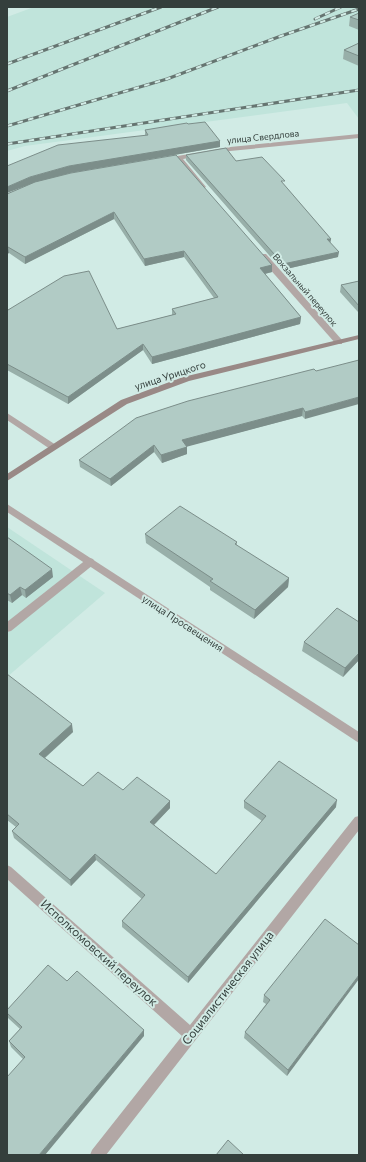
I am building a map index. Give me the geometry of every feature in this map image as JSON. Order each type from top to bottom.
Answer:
[{"type":"main road","name":"улица Урицкого","points":[[7,478],[53,447],[131,399],[186,379],[359,337]]},
{"type":"street","name":"улица Свердлова","points":[[155,162],[230,149],[359,136]]},
{"type":"street","points":[[179,158],[208,192]]},
{"type":"street","name":"Вокзальный переулок","points":[[257,249],[339,342]]},
{"type":"street","points":[[7,416],[53,447]]},
{"type":"street","name":"улица Просвещения","points":[[7,507],[358,735]]},
{"type":"street","points":[[7,628],[90,562]]},
{"type":"street","name":"Социалистическая улица","points":[[97,1155],[359,821]]},
{"type":"street","name":"Исполкомовский переулок","points":[[7,871],[191,1035]]},
{"type":"shaded area","points":[[34,7],[359,7],[359,119],[347,103],[25,146],[7,151],[7,17]]},
{"type":"shaded area","points":[[7,527],[105,593],[7,677]]},
{"type":"building","points":[[359,13],[359,20],[350,17]]},
{"type":"building","points":[[359,43],[359,56],[344,50]]},
{"type":"building","points":[[205,122],[220,141],[69,166],[30,177],[7,187],[7,166],[58,145],[148,135],[145,130],[187,123]]},
{"type":"building","points":[[226,148],[236,161],[262,157],[285,181],[281,181],[331,239],[327,239],[339,252],[283,264],[186,155]]},
{"type":"building","points":[[176,155],[272,265],[260,268],[301,317],[152,357],[143,344],[68,397],[7,364],[7,309],[8,310],[64,276],[89,271],[117,329],[176,314],[172,309],[218,297],[184,251],[144,259],[114,212],[25,257],[7,247],[7,194],[35,182],[71,173]]},
{"type":"building","points":[[359,281],[359,306],[341,285]]},
{"type":"building","points":[[359,360],[359,397],[305,412],[303,408],[182,440],[187,447],[161,455],[154,445],[110,479],[79,460],[136,418],[188,401],[314,369],[316,371]]},
{"type":"building","points":[[180,506],[237,542],[235,544],[289,578],[255,610],[210,581],[213,579],[145,534]]},
{"type":"building","points":[[7,537],[52,569],[25,590],[20,587],[10,595],[7,593]]},
{"type":"building","points":[[337,608],[359,622],[359,653],[345,668],[304,642]]},
{"type":"building","points":[[7,674],[72,724],[39,754],[83,786],[98,772],[123,790],[137,777],[170,801],[150,822],[216,874],[266,816],[244,801],[279,761],[337,800],[188,977],[122,921],[145,895],[95,854],[70,880],[12,831],[19,824],[7,814]]},
{"type":"building","points":[[325,919],[359,945],[359,975],[288,1070],[245,1032],[270,1000],[264,995]]},
{"type":"building","points":[[48,965],[67,981],[77,971],[144,1030],[39,1155],[7,1155],[7,1077],[25,1057],[9,1041],[22,1027],[7,1013],[7,1010]]},
{"type":"building","points":[[228,1140],[244,1155],[216,1155]]},
{"type":"railway","points":[[7,64],[161,7]]},
{"type":"railway","points":[[7,91],[218,7]]},
{"type":"railway","points":[[315,19],[341,7]]},
{"type":"railway","points":[[7,126],[167,79],[281,36],[359,9]]},
{"type":"railway","points":[[7,144],[359,90]]}]
